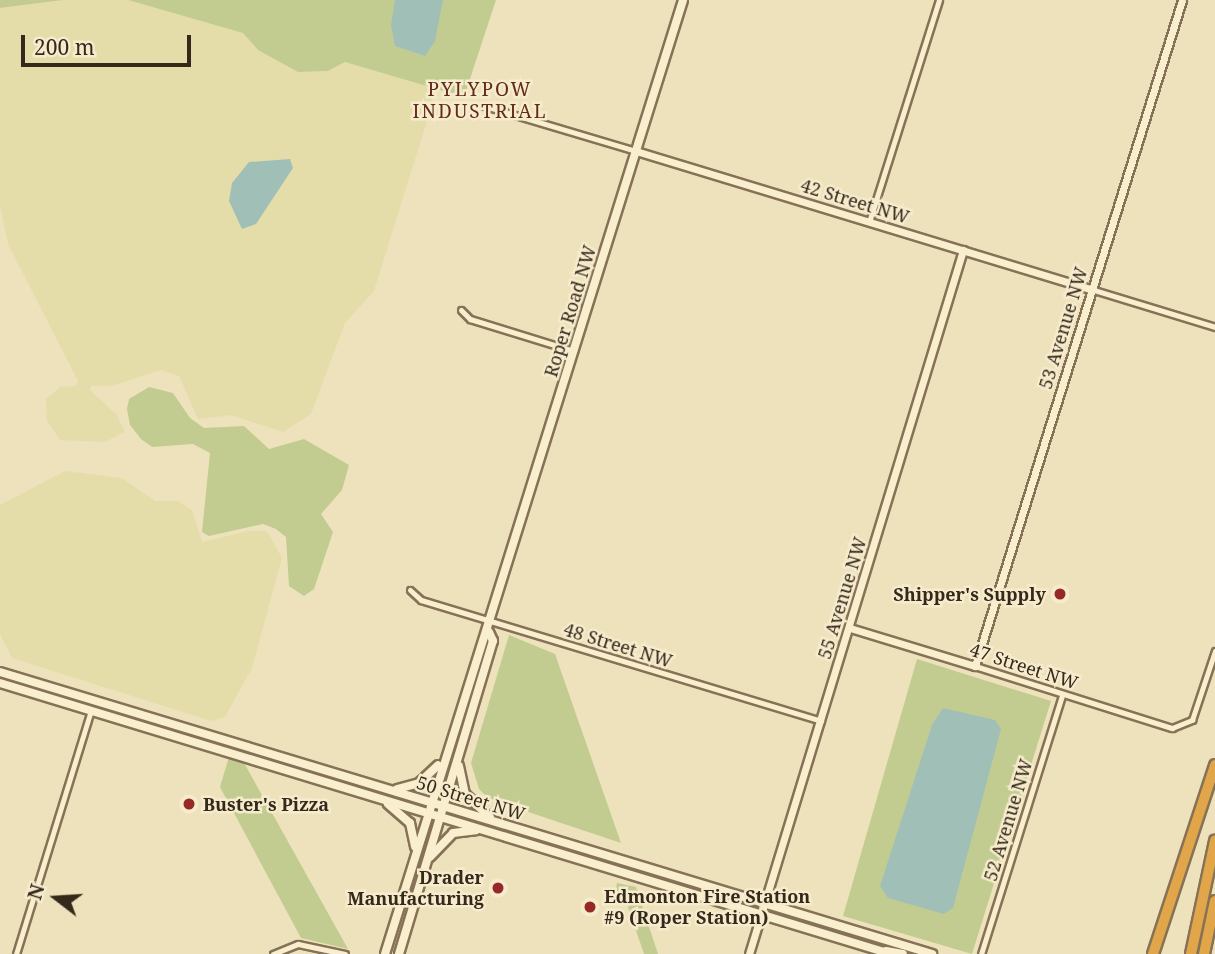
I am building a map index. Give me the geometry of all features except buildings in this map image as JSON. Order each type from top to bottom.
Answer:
[{"type":"highway","points":[[1153,954],[1215,765]]},
{"type":"highway","points":[[1191,954],[1215,841]]},
{"type":"highway","points":[[1204,954],[1215,901]]},
{"type":"main road","name":"Roper Road NW","points":[[385,954],[481,639],[489,632],[683,0]]},
{"type":"main road","name":"Roper Road NW","points":[[399,954],[493,641],[489,632]]},
{"type":"main road","name":"50 Street NW","points":[[0,672],[932,954]]},
{"type":"main road","name":"50 Street NW","points":[[0,683],[891,954]]},
{"type":"main road","points":[[384,788],[418,783],[434,772],[445,754]]},
{"type":"main road","points":[[459,755],[465,794],[498,823]]},
{"type":"main road","points":[[379,798],[410,823],[415,851]]},
{"type":"main road","points":[[426,863],[453,834],[483,830]]},
{"type":"main road","points":[[876,949],[904,954]]},
{"type":"street","points":[[869,222],[939,0]]},
{"type":"street","name":"53 Avenue NW","points":[[975,666],[1182,0]]},
{"type":"street","name":"42 Street NW","points":[[485,106],[1215,327]]},
{"type":"street","name":"55 Avenue NW","points":[[749,954],[963,250]]},
{"type":"street","points":[[461,310],[470,319],[574,352]]},
{"type":"street","name":"48 Street NW","points":[[410,590],[421,600],[821,721]]},
{"type":"street","name":"47 Street NW","points":[[850,628],[1172,728],[1188,724],[1215,651]]},
{"type":"street","name":"52 Avenue NW","points":[[981,954],[1062,695]]},
{"type":"street","points":[[16,954],[94,700]]},
{"type":"street","points":[[272,954],[299,944],[345,954]]},
{"type":"shaded area","points":[[63,0],[128,0],[243,33],[258,50],[298,72],[328,71],[345,62],[424,82],[433,102],[374,291],[345,323],[311,414],[283,432],[231,415],[198,419],[179,376],[161,370],[111,386],[91,386],[90,390],[117,415],[125,432],[105,442],[60,440],[47,421],[46,399],[60,387],[75,386],[78,381],[8,244],[0,206],[0,8]]},
{"type":"shaded area","points":[[65,471],[122,478],[155,501],[178,501],[192,510],[202,542],[247,531],[267,531],[282,558],[252,668],[225,717],[211,721],[12,658],[0,634],[0,505]]},
{"type":"green space","points":[[0,0],[63,0],[0,8]]},
{"type":"green space","points":[[128,0],[496,0],[464,97],[345,62],[328,71],[298,72],[258,50],[243,33]]},
{"type":"green space","points":[[149,387],[173,393],[190,418],[204,428],[244,426],[269,449],[304,439],[349,465],[342,490],[321,514],[333,532],[314,589],[304,596],[289,586],[286,537],[276,529],[263,524],[209,536],[202,532],[210,453],[193,444],[152,447],[141,439],[130,425],[127,409],[129,399]]},
{"type":"green space","points":[[509,635],[555,654],[621,843],[489,799],[479,789],[471,763]]},
{"type":"green space","points":[[917,659],[1051,701],[972,954],[843,916]]},
{"type":"green space","points":[[229,757],[243,761],[348,949],[301,938],[220,787]]},
{"type":"green space","points":[[617,883],[636,887],[658,954],[644,954],[624,895],[615,893]]},
{"type":"water","points":[[395,0],[443,0],[435,41],[425,56],[395,46],[391,25]]},
{"type":"water","points":[[290,159],[293,168],[256,224],[242,229],[229,201],[232,183],[249,162]]},
{"type":"water","points":[[943,708],[995,720],[1001,729],[953,908],[944,914],[888,898],[880,886],[932,725]]},
{"type":"place","name":"Shipper's Supply","points":[[1060,594]]},
{"type":"place","name":"Buster's Pizza","points":[[189,804]]},
{"type":"place","name":"Drader Manufacturing","points":[[498,888]]},
{"type":"place","name":"Edmonton Fire Station #9 (Roper Station)","points":[[590,907]]},
{"type":"district","name":"PYLYPOW INDUSTRIAL","points":[[480,101]]}]
